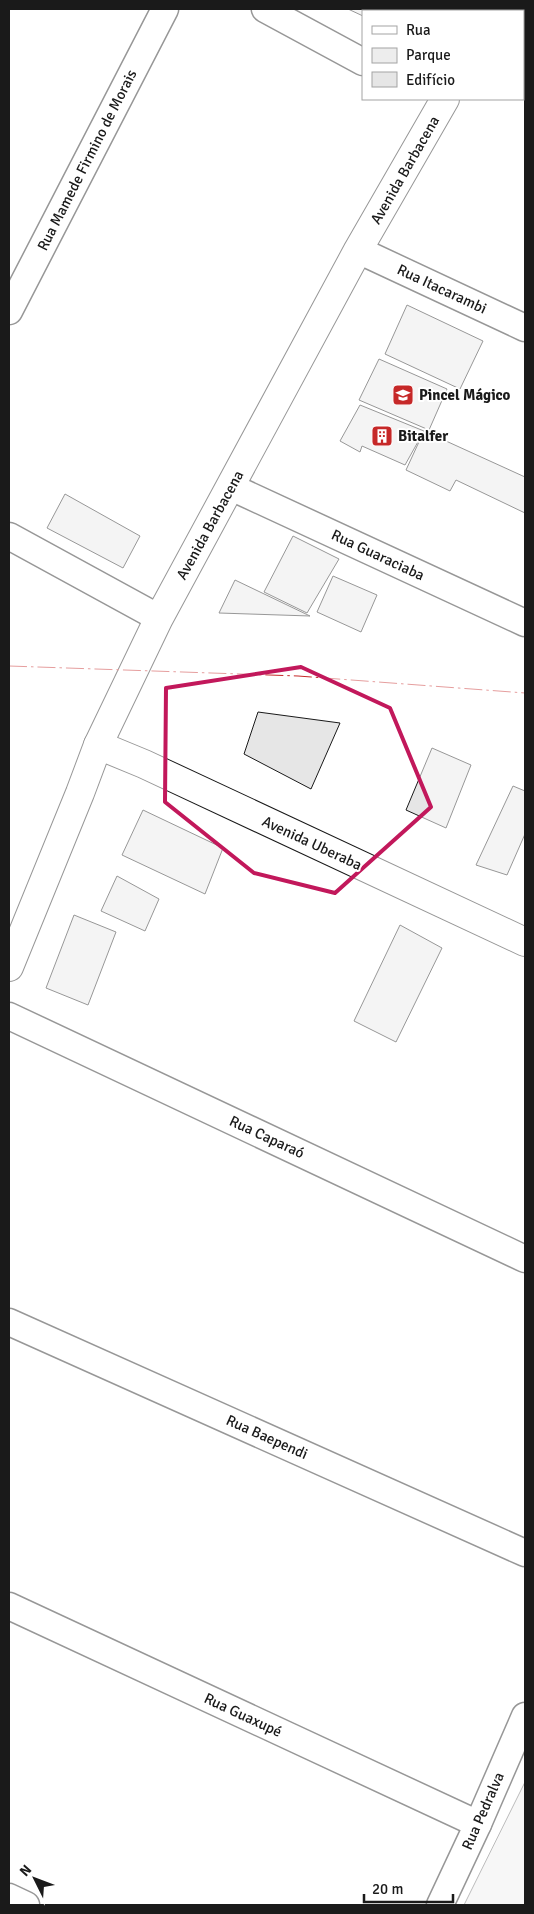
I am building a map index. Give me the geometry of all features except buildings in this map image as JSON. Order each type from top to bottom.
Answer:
[{"type":"main road","name":"Avenida Barbacena","points":[[9,967],[98,745],[159,618],[440,101]]},
{"type":"main road","name":"Avenida Uberaba","points":[[98,745],[144,764],[525,942]]},
{"type":"street","name":"Rua Mamede Firmino de Morais","points":[[9,311],[164,9]]},
{"type":"street","points":[[265,9],[362,61]]},
{"type":"street","name":"Rua Itacarambi","points":[[358,250],[525,328]]},
{"type":"street","name":"Rua Guaraciaba","points":[[231,487],[525,623]]},
{"type":"street","points":[[9,536],[159,618]]},
{"type":"street","name":"Rua Caparaó","points":[[9,1016],[525,1259]]},
{"type":"street","name":"Rua Baependi","points":[[9,1322],[525,1553]]},
{"type":"street","name":"Rua Guaxupé","points":[[9,1606],[478,1824]]},
{"type":"street","name":"Rua Pedralva","points":[[440,1905],[525,1716]]},
{"type":"street","points":[[9,1897],[26,1905]]},
{"type":"highlighted area","points":[[301,667],[390,708],[431,807],[335,893],[254,873],[165,802],[166,688]]},
{"type":"green space","points":[[525,1782],[525,1905],[464,1905]]},
{"type":"power","points":[[9,666],[298,676],[525,693]]},
{"type":"place","name":"Pincel Mágico","points":[[403,395]]},
{"type":"place","name":"Bitalfer","points":[[382,436]]}]
